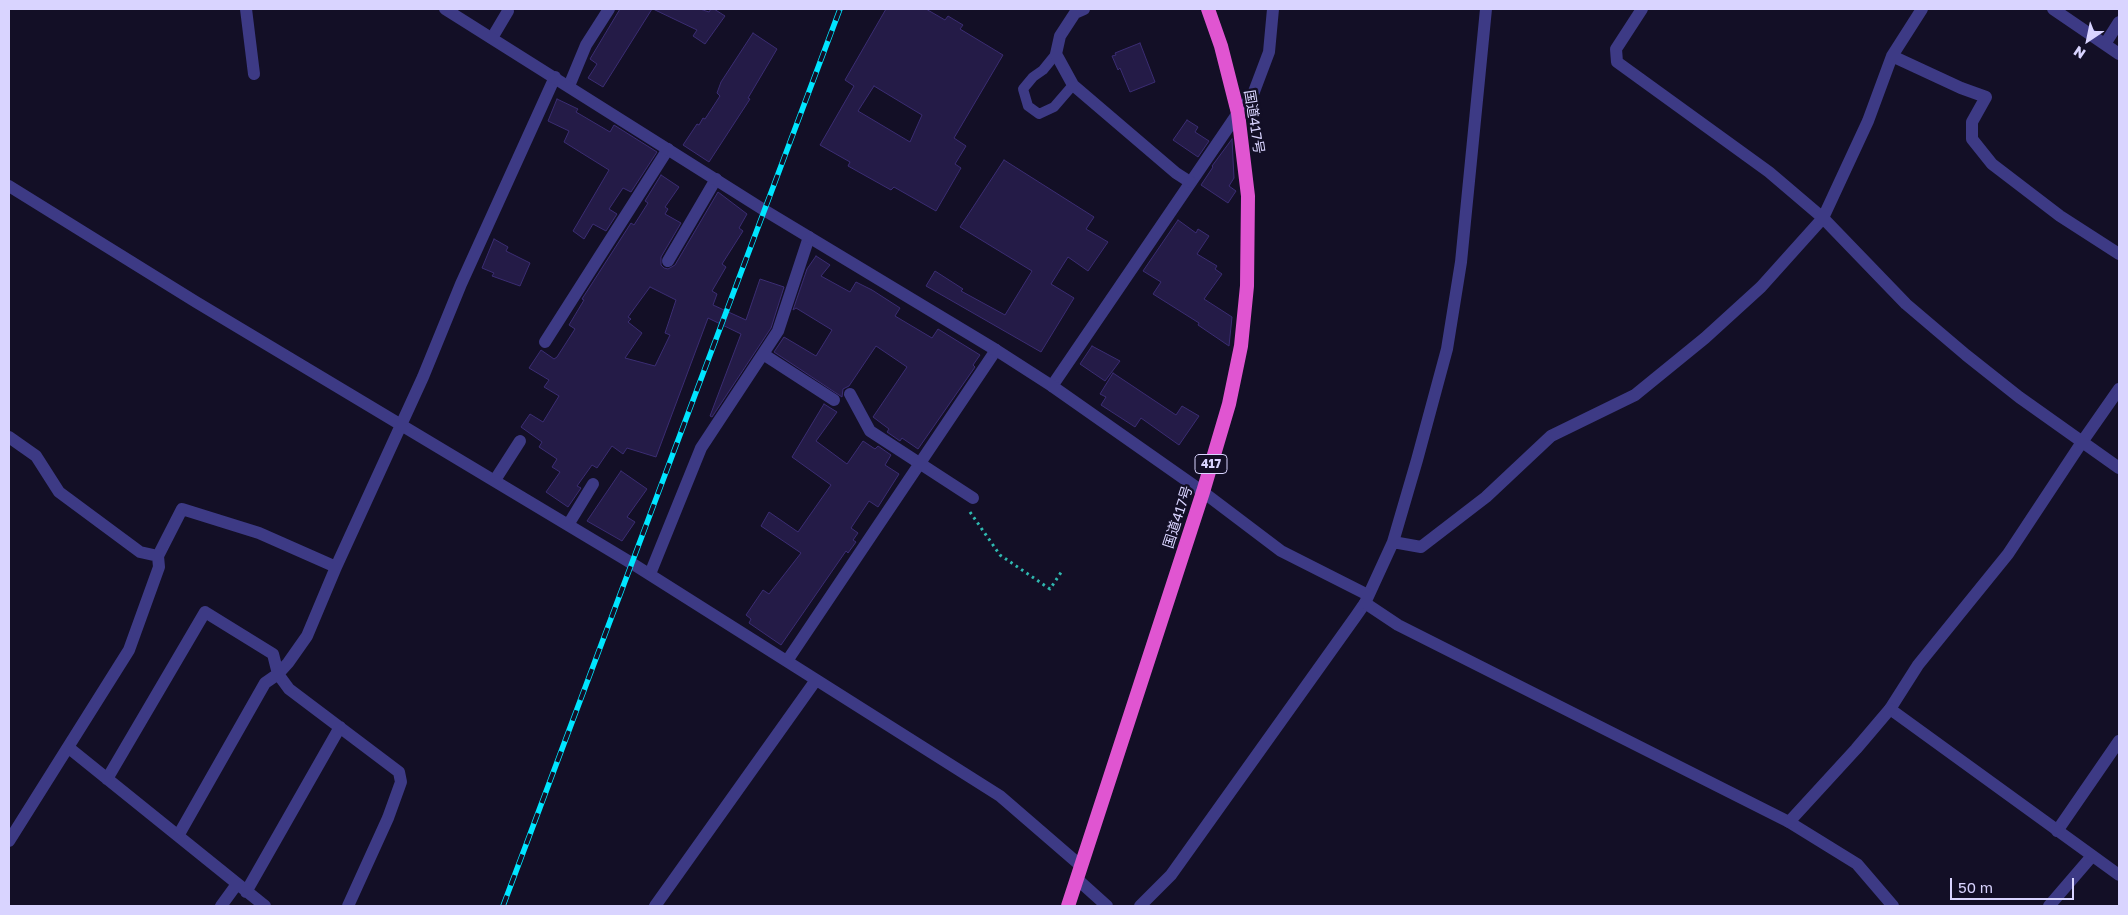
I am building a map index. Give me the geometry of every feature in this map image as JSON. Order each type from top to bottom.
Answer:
[{"type":"highway","name":"国道417号","points":[[1068,906],[1203,492],[1229,404],[1241,346],[1247,286],[1248,196],[1238,113],[1221,46],[1208,9]]},
{"type":"street","points":[[246,9],[254,74]]},
{"type":"street","points":[[445,9],[459,13],[492,38],[668,149],[1052,386],[1203,492],[1281,551],[1367,599],[1398,625],[1789,822],[1857,864],[1893,906]]},
{"type":"street","points":[[569,86],[586,45],[609,9]]},
{"type":"street","points":[[1084,9],[1075,13],[1060,36],[1056,54],[1073,85],[1176,173],[1190,182]]},
{"type":"street","points":[[1052,386],[1190,182],[1238,113],[1252,97],[1269,52],[1273,9]]},
{"type":"street","points":[[1140,906],[1171,875],[1367,599],[1393,542],[1447,349],[1462,262],[1486,9]]},
{"type":"street","points":[[1642,9],[1616,49],[1618,62],[1769,172],[1823,218],[1921,317],[2019,397],[2119,468]]},
{"type":"street","points":[[1393,542],[1421,547],[1486,497],[1551,436],[1635,394],[1705,338],[1761,287],[1823,218],[1868,121],[1892,56],[1922,9]]},
{"type":"street","points":[[2053,9],[2119,54]]},
{"type":"street","points":[[492,38],[508,11]]},
{"type":"street","points":[[2105,44],[2119,22]]},
{"type":"street","points":[[1892,56],[1961,88],[1986,97],[1972,122],[1972,139],[1992,164],[2060,216],[2119,254]]},
{"type":"street","points":[[178,836],[265,683],[278,674],[307,636],[555,77]]},
{"type":"street","points":[[545,342],[668,149]]},
{"type":"street","points":[[668,262],[716,179]]},
{"type":"street","points":[[9,186],[196,302],[650,574],[1000,796],[1079,872],[1107,906]]},
{"type":"street","points":[[650,574],[701,448],[778,331],[809,237]]},
{"type":"street","points":[[787,661],[996,350]]},
{"type":"street","points":[[763,354],[834,400]]},
{"type":"street","points":[[1789,822],[1890,709],[1918,665],[2008,554],[2119,389]]},
{"type":"street","points":[[850,394],[870,431],[969,496]]},
{"type":"street","points":[[9,437],[36,456],[59,492],[140,552],[158,556]]},
{"type":"street","points":[[495,480],[520,441]]},
{"type":"street","points":[[568,525],[593,484]]},
{"type":"street","points":[[9,841],[129,650],[157,575],[159,566],[158,556],[182,509],[259,533],[336,567]]},
{"type":"street","points":[[107,779],[205,612],[273,654],[278,674],[289,689],[399,772],[401,782],[388,818],[348,906]]},
{"type":"street","points":[[655,906],[816,680]]},
{"type":"street","points":[[1890,709],[2119,875]]},
{"type":"street","points":[[221,906],[242,888],[340,727]]},
{"type":"street","points":[[2057,831],[2119,741]]},
{"type":"street","points":[[69,748],[265,906]]},
{"type":"street","points":[[2049,906],[2092,856]]},
{"type":"lane","points":[[1056,54],[1042,70],[1033,76],[1023,89],[1028,106],[1039,114],[1054,107],[1073,85]]},
{"type":"path","points":[[969,496],[963,501],[1000,555],[1050,589],[1062,571]]},
{"type":"building","points":[[620,9],[652,9],[603,87],[588,78],[597,64],[590,59]]},
{"type":"building","points":[[653,9],[700,9],[709,12],[711,9],[714,9],[725,16],[705,44],[693,36],[697,30]]},
{"type":"building","points":[[886,9],[926,9],[945,20],[948,16],[963,25],[960,29],[1003,55],[954,138],[966,146],[955,164],[961,168],[936,211],[894,187],[891,190],[848,166],[850,162],[820,145],[854,86],[845,80]],"holes":[[[874,86],[922,115],[910,142],[858,111]]]},
{"type":"building","points":[[753,33],[777,49],[748,98],[750,99],[709,162],[683,145],[697,124],[699,125],[703,118],[705,119],[720,96],[717,93],[721,82]]},
{"type":"building","points":[[1140,43],[1155,82],[1130,92],[1120,68],[1118,70],[1112,56]]},
{"type":"building","points":[[557,99],[578,109],[576,112],[610,132],[614,125],[657,152],[631,192],[623,188],[609,209],[617,214],[606,231],[593,224],[584,239],[573,231],[609,170],[564,142],[569,131],[548,121]]},
{"type":"building","points":[[1187,120],[1198,127],[1195,132],[1209,141],[1198,157],[1173,140]]},
{"type":"building","points":[[1232,139],[1234,178],[1229,186],[1236,191],[1228,203],[1201,185]]},
{"type":"building","points":[[1004,160],[1094,217],[1086,229],[1108,242],[1088,271],[1068,257],[1051,284],[1074,298],[1041,352],[926,286],[935,271],[963,289],[961,291],[1005,315],[1032,271],[960,227]]},
{"type":"building","points":[[661,175],[679,187],[665,207],[668,209],[665,214],[681,223],[661,257],[661,265],[668,269],[675,265],[718,192],[747,214],[739,228],[743,231],[722,264],[726,267],[712,291],[717,294],[713,305],[746,320],[760,279],[784,287],[771,328],[712,417],[710,416],[741,334],[708,318],[656,457],[627,448],[623,454],[612,446],[597,468],[592,465],[577,486],[581,488],[568,507],[546,492],[560,472],[552,467],[557,459],[539,447],[542,442],[521,427],[530,414],[543,422],[559,396],[544,387],[549,380],[529,368],[541,350],[554,359],[557,357],[575,329],[569,325],[584,300],[582,299],[631,223],[634,225],[648,203],[645,201]],"holes":[[[650,287],[676,300],[665,333],[670,335],[655,366],[625,358],[642,333],[628,322],[631,319],[628,317]]]},
{"type":"building","points":[[1178,220],[1196,233],[1198,229],[1209,236],[1197,254],[1217,266],[1215,269],[1222,274],[1204,299],[1232,317],[1229,346],[1198,325],[1199,323],[1153,294],[1161,282],[1143,271]]},
{"type":"building","points":[[494,239],[508,247],[506,251],[530,263],[520,286],[492,276],[494,273],[482,268]]},
{"type":"building","points":[[816,256],[830,265],[821,276],[850,292],[856,282],[900,308],[895,316],[932,338],[938,329],[980,355],[973,365],[975,367],[918,449],[902,438],[900,441],[887,432],[889,429],[873,417],[907,367],[876,346],[849,386],[843,389],[842,397],[774,352],[784,337],[816,356],[832,330],[796,308],[793,310],[807,269]]},
{"type":"building","points":[[1092,346],[1120,361],[1105,381],[1080,364]]},
{"type":"building","points":[[1113,373],[1176,415],[1182,406],[1199,416],[1179,445],[1141,418],[1135,427],[1101,405],[1106,397],[1100,394]]},
{"type":"building","points":[[824,404],[837,412],[816,441],[847,464],[863,441],[875,449],[878,446],[891,455],[885,465],[899,474],[878,507],[869,501],[851,528],[858,533],[853,540],[856,542],[848,553],[846,551],[781,645],[749,623],[751,619],[746,615],[763,590],[769,594],[801,553],[761,526],[769,512],[798,532],[831,485],[792,457]]},
{"type":"building","points":[[621,471],[647,489],[627,517],[635,522],[622,541],[587,521]]},
{"type":"railway","points":[[503,906],[840,9]]}]
